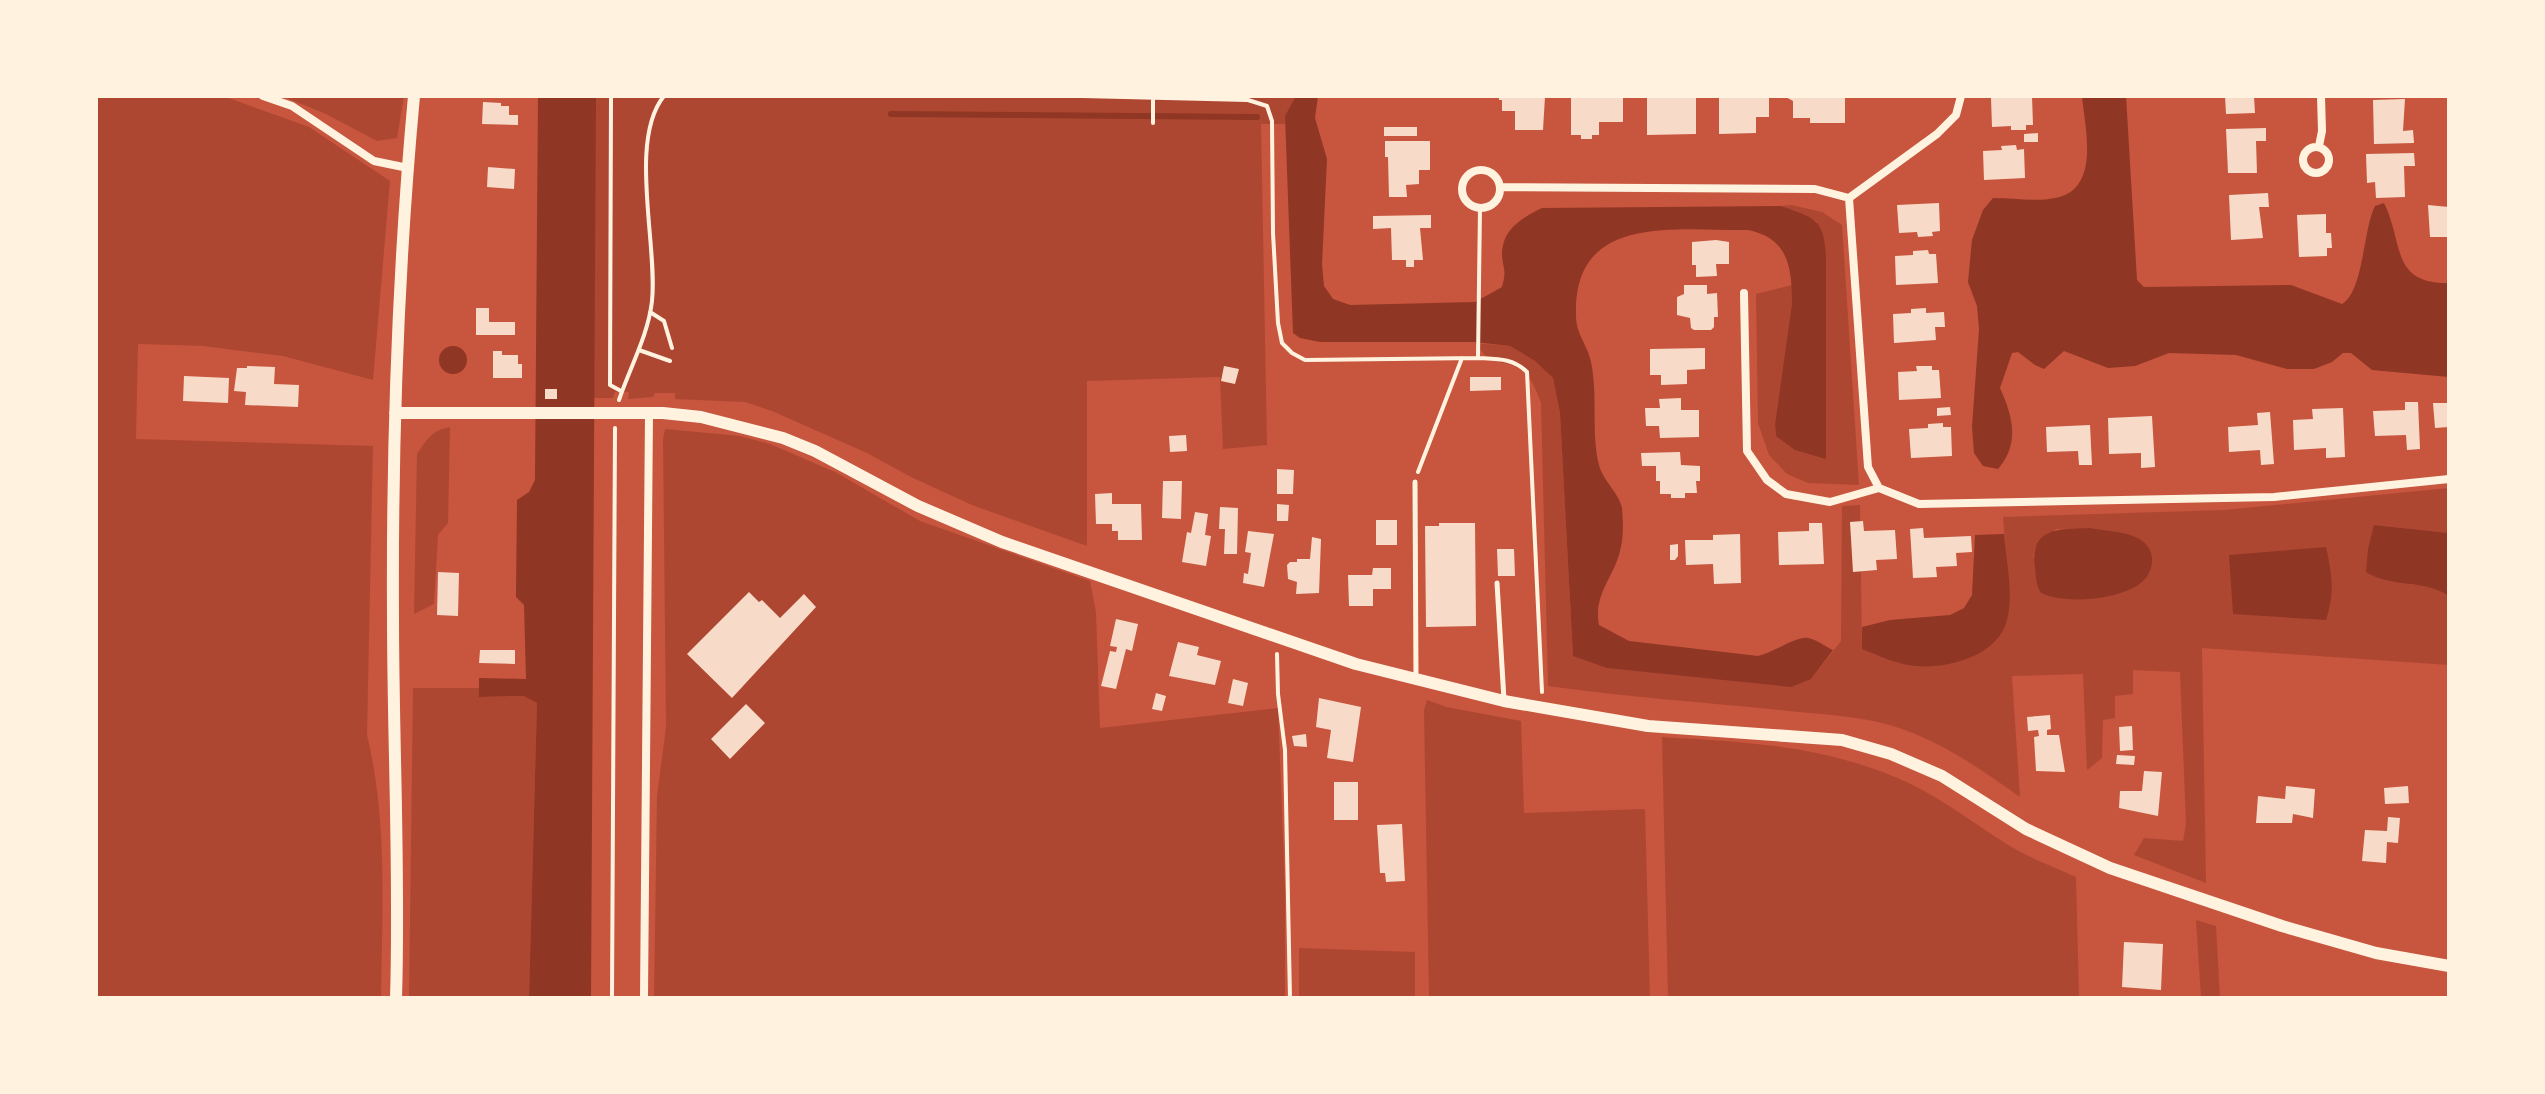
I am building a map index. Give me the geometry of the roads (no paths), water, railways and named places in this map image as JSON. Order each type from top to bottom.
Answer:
[{"type":"street","points":[[263,96],[292,106],[374,161],[408,168]]},
{"type":"street","points":[[396,998],[395,413],[414,96]]},
{"type":"street","points":[[1849,198],[1937,134],[1956,115],[1961,96]]},
{"type":"street","points":[[2319,146],[2321,96]]},
{"type":"street","points":[[1478,169],[1496,175],[1501,187],[1497,201],[1480,208],[1468,203],[1462,190],[1468,174],[1478,169]]},
{"type":"street","points":[[1501,187],[1815,189],[1849,198]]},
{"type":"street","points":[[1849,198],[1868,467],[1879,488]]},
{"type":"street","points":[[1744,293],[1747,451],[1767,480],[1786,494],[1830,502],[1879,488],[1919,504],[2274,497],[2449,479]]},
{"type":"street","points":[[395,413],[611,413],[701,417],[783,438],[815,451],[918,506],[1002,542],[1356,664],[1504,701],[1648,726],[1842,740],[1879,750],[1942,776],[2026,829],[2110,868],[2282,926],[2376,953],[2449,966]]},
{"type":"street","points":[[644,998],[649,414]]},
{"type":"lane","points":[[1415,482],[1416,679]]},
{"type":"lane","points":[[1497,583],[1504,701]]},
{"type":"waterway","points":[[891,114],[1257,117]]}]
